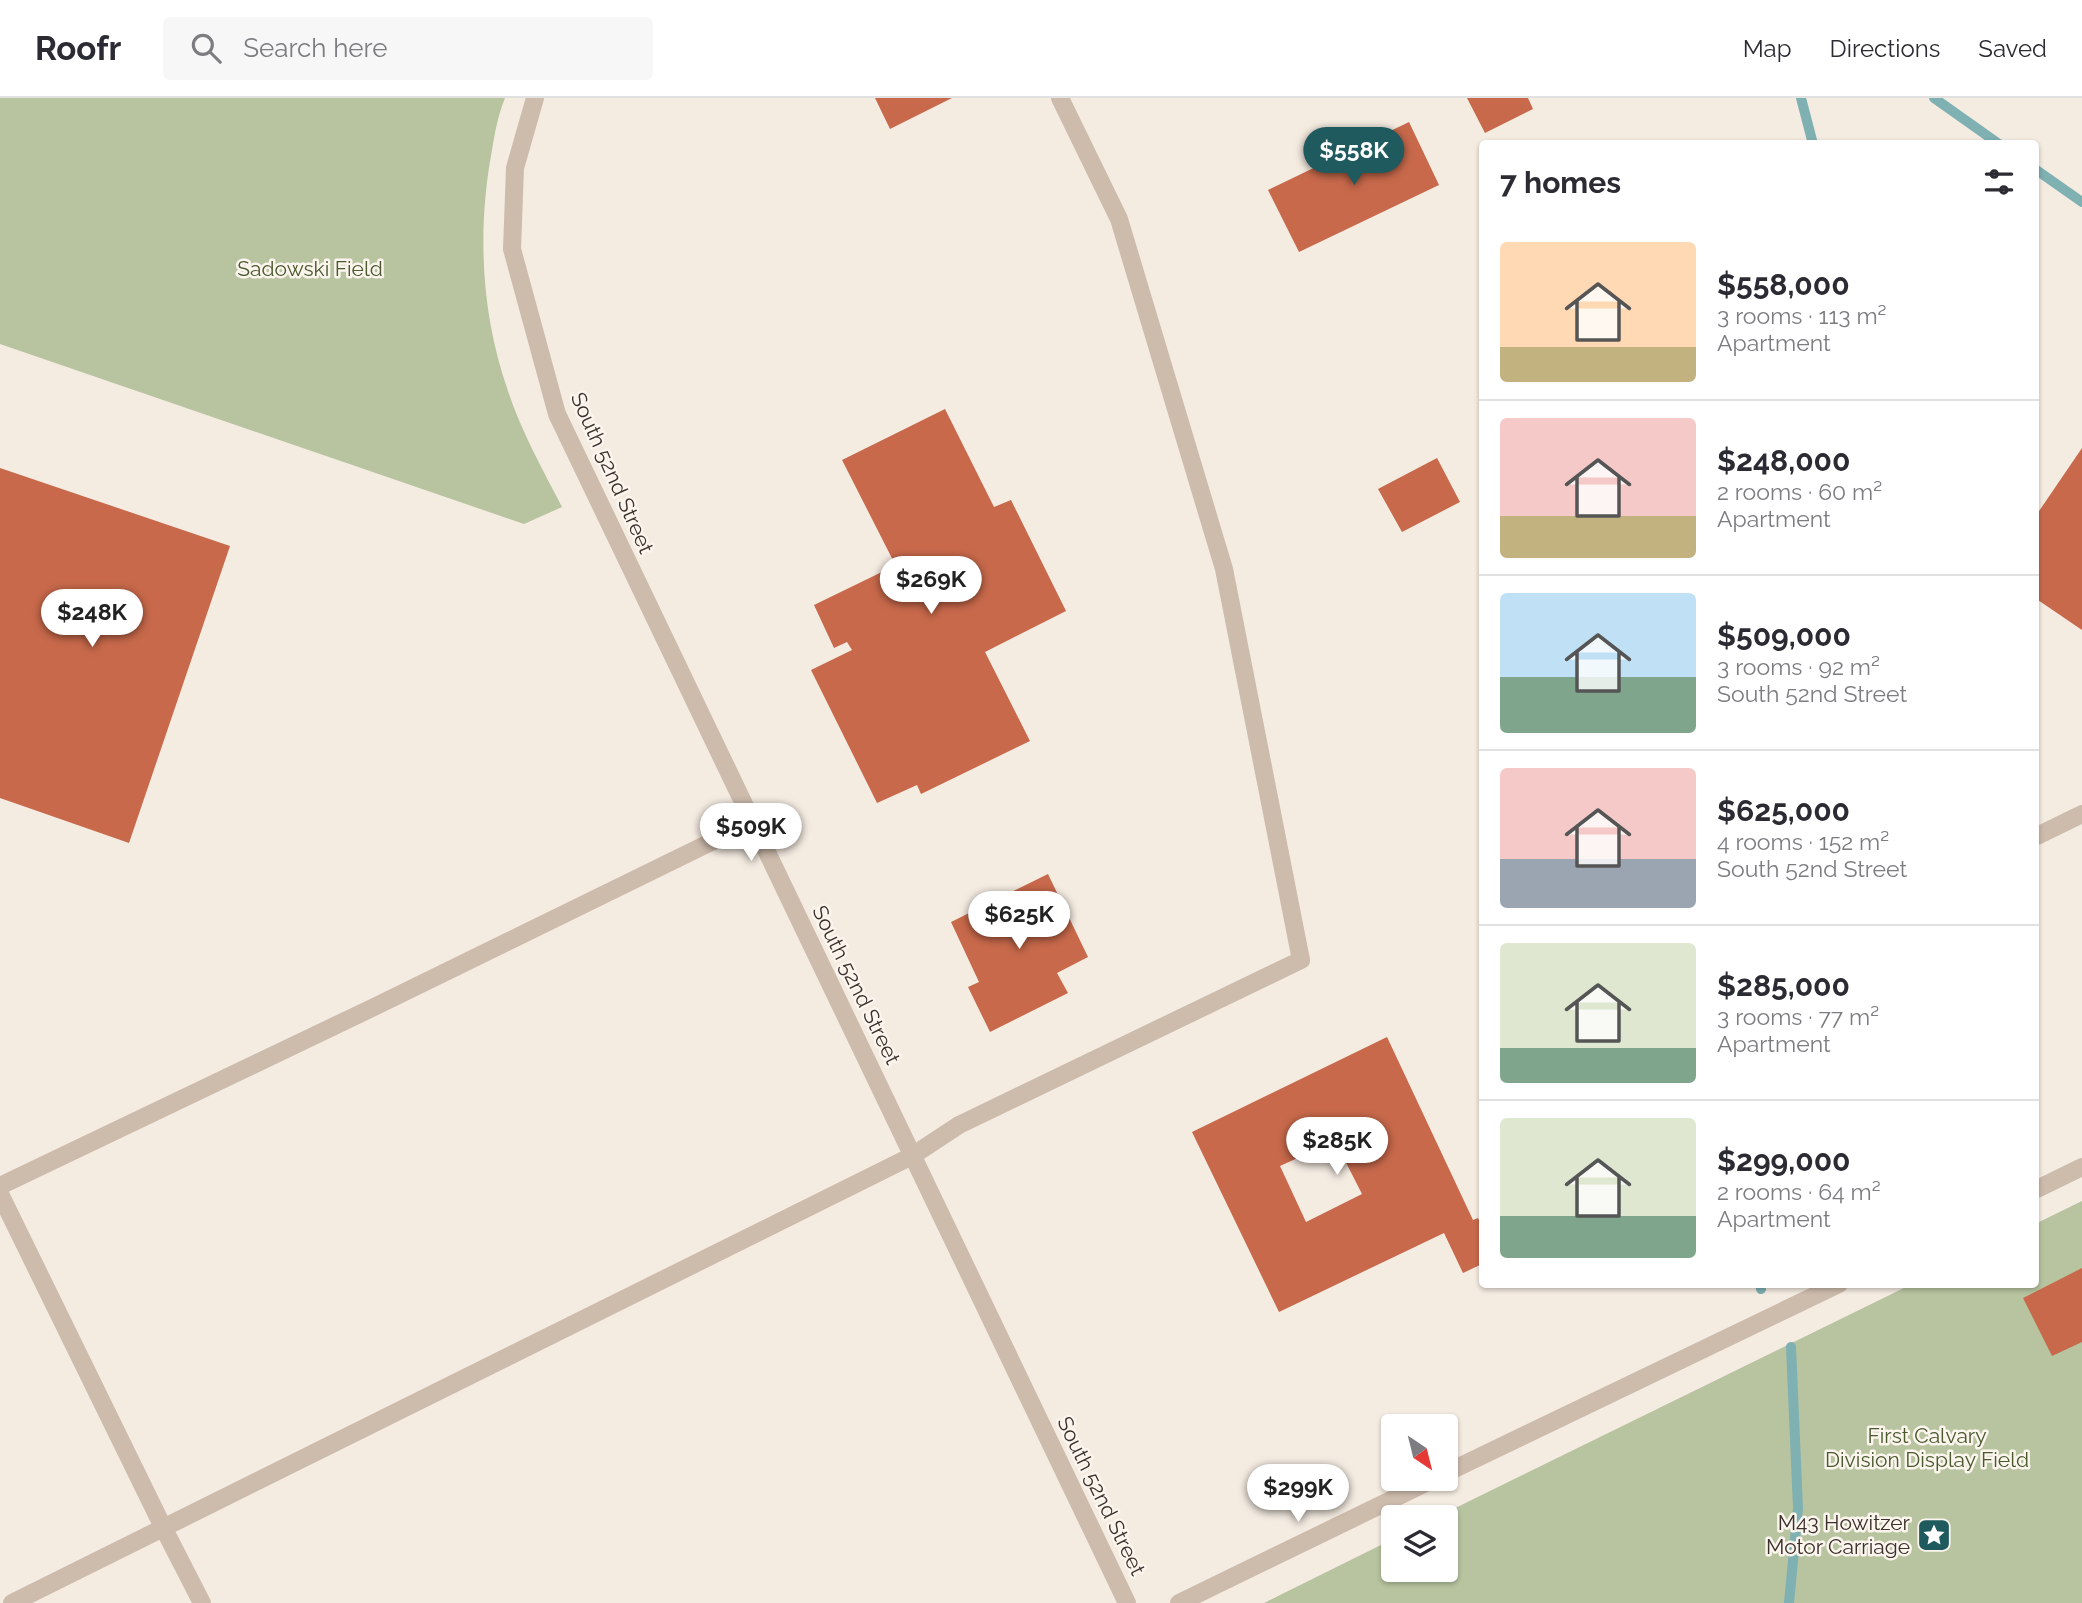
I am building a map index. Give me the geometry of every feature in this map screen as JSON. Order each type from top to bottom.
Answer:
[{"type":"street","name":"South 52nd Street","points":[[534,98],[515,168],[512,249],[557,414],[1127,1603]]},
{"type":"street","points":[[12,1603],[912,1156],[959,1125],[1301,960],[1224,569],[1119,219],[1060,98]]},
{"type":"street","points":[[2039,835],[2082,814]]},
{"type":"street","points":[[0,1186],[752,822]]},
{"type":"street","points":[[2039,1188],[2082,1167]]},
{"type":"street","points":[[0,1194],[202,1603]]},
{"type":"street","points":[[1458,1467],[1831,1288]]},
{"type":"street","points":[[1179,1603],[1409,1491]]},
{"type":"green space","name":"Sadowski Field","points":[[0,98],[505,98],[494,137],[484,211],[487,302],[499,362],[513,406],[562,507],[524,524],[0,344]]},
{"type":"green space","name":"First Calvary Division Display Field","points":[[2082,1201],[2082,1603],[1264,1603],[1381,1545],[1381,1582],[1458,1582],[1458,1507],[1904,1288],[2039,1288],[2039,1222]]},
{"type":"building","points":[[875,98],[952,98],[890,129]]},
{"type":"building","points":[[1467,98],[1528,98],[1533,109],[1485,133]]},
{"type":"building","points":[[1409,122],[1439,185],[1299,252],[1268,190]]},
{"type":"building","points":[[945,409],[994,507],[1011,500],[1066,611],[985,652],[1030,741],[921,794],[917,785],[877,803],[811,670],[852,650],[847,642],[834,648],[814,605],[888,569],[894,580],[901,576],[842,460]]},
{"type":"building","points":[[2082,448],[2082,630],[2039,601],[2039,511]]},
{"type":"building","points":[[1437,458],[1460,502],[1402,532],[1378,489]]},
{"type":"building","points":[[0,468],[230,546],[129,843],[0,798]]},
{"type":"building","points":[[1048,874],[1088,957],[1057,973],[1068,993],[990,1032],[968,987],[979,982],[951,922]]},
{"type":"building","points":[[1387,1037],[1473,1220],[1479,1220],[1479,1265],[1463,1273],[1444,1233],[1279,1312],[1192,1132]],"holes":[[[1335,1141],[1362,1194],[1306,1222],[1280,1166]]]},
{"type":"building","points":[[2082,1268],[2082,1342],[2052,1356],[2023,1298]]},
{"type":"waterway","points":[[1801,98],[1812,140]]},
{"type":"waterway","points":[[1934,98],[1993,140]]},
{"type":"waterway","points":[[2039,172],[2082,202]]},
{"type":"waterway","points":[[1789,1603],[1798,1508],[1791,1347]]},
{"type":"place","name":"M43 Howitzer Motor Carriage","points":[[1934,1535]]}]
